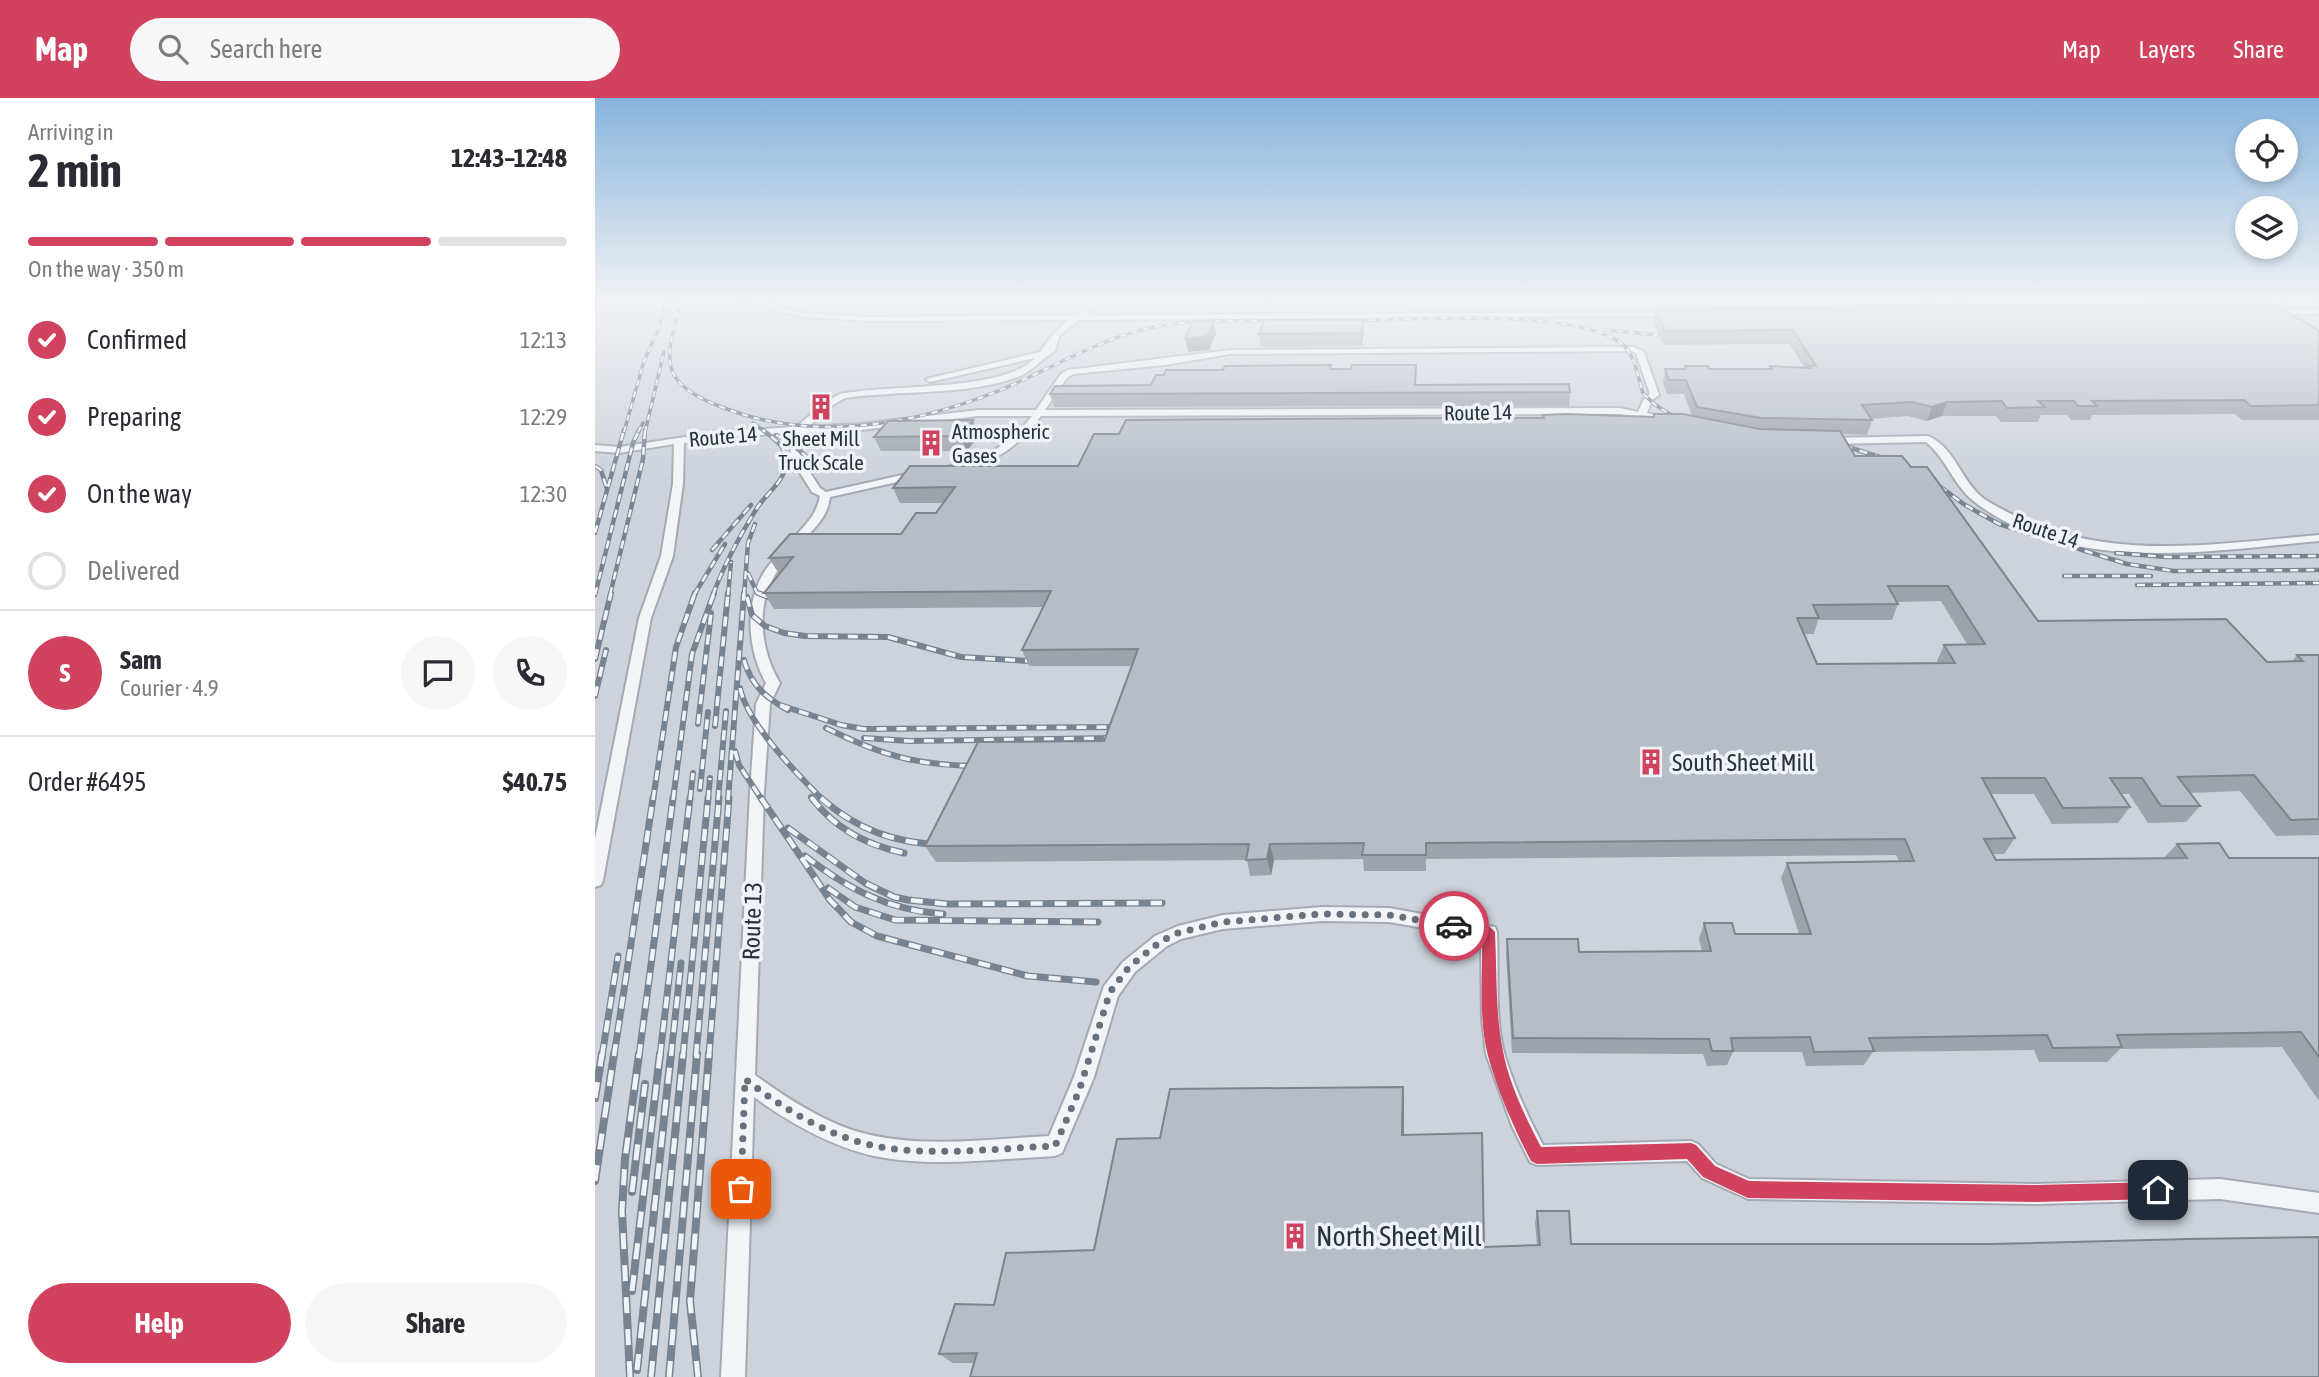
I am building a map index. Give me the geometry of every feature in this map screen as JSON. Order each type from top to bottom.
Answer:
[{"type":"street","points":[[1013,361],[835,399],[797,431],[795,457],[816,491],[825,495],[977,463],[1008,449],[1064,376],[1079,369],[1174,361]]},
{"type":"street","points":[[868,393],[1000,379],[1029,368],[1036,361]]},
{"type":"street","points":[[1641,414],[1648,399],[1655,395],[1643,361]]},
{"type":"street","name":"Route 14","points":[[600,448],[619,450],[724,434],[876,426],[965,413],[1580,411],[1641,414],[1682,424]]},
{"type":"street","name":"Route 14","points":[[1819,441],[1928,439],[1941,447],[1963,484],[1979,501],[2007,518],[2046,534],[2088,545],[2183,551],[2319,538]]},
{"type":"street","points":[[595,880],[645,618],[667,556],[678,484],[679,440]]},
{"type":"street","points":[[595,459],[600,448]]},
{"type":"street","name":"Route 13","points":[[733,1377],[763,704],[773,683],[763,666],[756,619],[765,581],[823,511],[825,495]]},
{"type":"street","points":[[745,1079],[816,1125],[868,1144],[893,1149],[926,1150],[1055,1146],[1081,1086],[1110,992],[1129,967],[1161,941],[1197,928],[1253,919],[1322,914],[1389,915],[1489,932],[1491,1020],[1496,1055],[1522,1126],[1537,1155],[1691,1151],[1709,1171],[1748,1189],[2036,1194],[2220,1189],[2319,1203]]},
{"type":"shaded area","points":[[595,361],[2319,361],[2319,1377],[595,1377]]},
{"type":"building","points":[[1813,361],[2319,361],[2319,405],[2251,406],[2244,400],[2092,401],[2097,406],[2078,406],[2074,401],[2038,401],[2045,407],[2007,408],[2002,401],[1947,402],[1932,407],[1912,402],[1862,405],[1872,420],[1761,418],[1697,407],[1686,380],[1669,380],[1665,369],[1686,369],[1685,366],[1708,366],[1709,369],[1772,369],[1770,366],[1816,366]]},
{"type":"building","points":[[1331,365],[1330,369],[1351,369],[1352,365],[1416,365],[1415,385],[1569,384],[1570,392],[1050,394],[1055,386],[1151,385],[1156,375],[1164,375],[1166,370],[1223,370],[1225,366]]},
{"type":"building","name":"South Sheet Mill","points":[[1654,414],[1683,414],[1760,429],[1840,431],[1855,456],[1902,456],[1911,467],[1927,467],[2038,621],[2226,619],[2267,662],[2303,661],[2297,655],[2319,655],[2319,819],[2291,820],[2254,775],[2178,777],[2200,806],[2161,806],[2142,778],[2110,778],[2130,807],[2063,808],[2045,778],[1982,778],[2015,838],[1984,839],[1996,860],[2187,858],[2177,844],[2219,843],[2229,858],[2319,858],[2319,1057],[2301,1032],[2117,1035],[2122,1047],[2053,1048],[2047,1035],[1869,1038],[1874,1051],[1814,1052],[1810,1037],[1731,1038],[1733,1051],[1712,1051],[1709,1039],[1513,1038],[1507,939],[1578,939],[1579,952],[1711,951],[1704,923],[1732,923],[1735,934],[1811,934],[1787,863],[1914,861],[1905,839],[1426,843],[1426,855],[1362,855],[1364,843],[1270,844],[1267,859],[1246,860],[1249,844],[925,846],[978,742],[1104,741],[1138,649],[1022,650],[1051,591],[764,593],[793,557],[769,558],[790,534],[901,534],[916,513],[936,513],[955,487],[893,488],[910,466],[1078,466],[1094,434],[1119,434],[1126,420],[1451,418],[1451,415],[1544,418],[1543,415],[1654,417]],"holes":[[[1888,586],[1948,586],[1985,644],[1944,645],[1955,663],[1817,664],[1797,618],[1819,618],[1813,605],[1898,604]]]},
{"type":"building","points":[[973,420],[961,436],[874,437],[888,421]]},
{"type":"building","name":"North Sheet Mill","points":[[1403,1087],[1402,1135],[1482,1133],[1484,1247],[1540,1245],[1537,1211],[1569,1211],[1571,1244],[1992,1244],[2319,1237],[2319,1377],[970,1377],[977,1353],[939,1354],[955,1304],[994,1305],[1006,1253],[1094,1250],[1117,1139],[1160,1138],[1170,1089]]},
{"type":"railway","points":[[624,432],[644,361]]},
{"type":"railway","points":[[645,432],[662,361]]},
{"type":"railway","points":[[671,361],[676,379],[686,389],[724,408],[792,425],[826,427],[896,421],[931,413],[998,391],[1064,361]]},
{"type":"railway","points":[[1633,361],[1643,393],[1663,410],[1687,422]]},
{"type":"railway","points":[[638,431],[643,423]]},
{"type":"railway","points":[[753,423],[765,432]]},
{"type":"railway","points":[[595,533],[624,430]]},
{"type":"railway","points":[[610,595],[643,459],[645,430]]},
{"type":"railway","points":[[713,595],[744,529],[785,470],[783,448],[763,430]]},
{"type":"railway","points":[[595,595],[633,443],[638,431]]},
{"type":"railway","points":[[776,435],[790,442],[809,459]]},
{"type":"railway","points":[[1829,441],[1899,463]]},
{"type":"railway","points":[[595,466],[601,470],[607,489]]},
{"type":"railway","points":[[1927,477],[1965,505],[1999,524],[2127,564],[2174,571],[2319,570]]},
{"type":"railway","points":[[712,550],[751,505]]},
{"type":"railway","points":[[744,595],[748,543],[755,524]]},
{"type":"railway","points":[[695,594],[725,544]]},
{"type":"railway","points":[[2116,553],[2167,557],[2319,556]]},
{"type":"railway","points":[[728,595],[731,562]]},
{"type":"railway","points":[[748,573],[757,593],[763,595]]},
{"type":"railway","points":[[2064,576],[2151,576]]},
{"type":"railway","points":[[2137,585],[2319,583]]},
{"type":"railway","points":[[595,659],[611,593]]},
{"type":"railway","points":[[673,800],[692,654],[714,593]]},
{"type":"railway","points":[[715,726],[728,593]]},
{"type":"railway","points":[[728,800],[744,593]]},
{"type":"railway","points":[[758,593],[779,601]]},
{"type":"railway","points":[[653,800],[676,647],[695,594]]},
{"type":"railway","points":[[747,597],[752,615],[765,626],[784,633],[805,636],[888,637],[961,657],[1029,661]]},
{"type":"railway","points":[[698,724],[711,613]]},
{"type":"railway","points":[[595,696],[606,650]]},
{"type":"railway","points":[[744,660],[760,690],[788,710]]},
{"type":"railway","points":[[740,688],[752,717],[762,732],[821,798]]},
{"type":"railway","points":[[780,705],[841,725],[864,729],[1118,727]]},
{"type":"railway","points":[[718,800],[726,711]]},
{"type":"railway","points":[[700,789],[708,712]]},
{"type":"railway","points":[[826,728],[865,746],[901,758],[959,766],[982,766]]},
{"type":"railway","points":[[864,738],[909,741],[1115,738]]},
{"type":"railway","points":[[735,751],[739,765],[762,800]]},
{"type":"railway","points":[[690,800],[693,773]]},
{"type":"railway","points":[[708,800],[710,778]]},
{"type":"railway","points":[[614,1056],[653,798]]},
{"type":"railway","points":[[639,1056],[673,798]]},
{"type":"railway","points":[[660,1056],[690,798]]},
{"type":"railway","points":[[683,1056],[708,798]]},
{"type":"railway","points":[[696,1056],[719,798]]},
{"type":"railway","points":[[709,1056],[729,798]]},
{"type":"railway","points":[[761,798],[830,900],[851,922],[877,936],[1028,976],[1096,982]]},
{"type":"railway","points":[[812,798],[831,819],[852,834],[904,853]]},
{"type":"railway","points":[[821,798],[849,819],[877,833],[925,844],[943,845]]},
{"type":"railway","points":[[788,828],[865,883],[894,897],[908,900],[947,904],[1162,903]]},
{"type":"railway","points":[[805,856],[869,896],[904,908],[943,914]]},
{"type":"railway","points":[[828,888],[855,907],[895,920],[1098,922]]},
{"type":"railway","points":[[602,1056],[618,956]]},
{"type":"railway","points":[[671,1056],[681,963]]},
{"type":"railway","points":[[595,1098],[602,1054]]},
{"type":"railway","points":[[595,1181],[614,1054]]},
{"type":"railway","points":[[630,1377],[622,1211],[625,1159],[639,1054]]},
{"type":"railway","points":[[632,1291],[660,1054]]},
{"type":"railway","points":[[637,1370],[671,1054]]},
{"type":"railway","points":[[651,1377],[683,1054]]},
{"type":"railway","points":[[669,1377],[697,1054]]},
{"type":"railway","points":[[698,1377],[690,1301],[709,1054]]},
{"type":"railway","points":[[632,1192],[645,1084]]},
{"type":"way so far","points":[[741,1189],[745,1079],[816,1125],[868,1144],[893,1149],[926,1150],[1055,1146],[1065,1129],[1079,1091],[1110,992],[1129,967],[1161,941],[1178,933],[1223,922],[1322,914],[1389,915],[1454,926]]},
{"type":"place","name":"Sheet Mill Truck Scale","points":[[821,407]]},
{"type":"place","name":"Atmospheric Gases","points":[[931,443]]},
{"type":"place","name":"South Sheet Mill","points":[[1651,762]]},
{"type":"place","name":"North Sheet Mill","points":[[1295,1236]]},
{"type":"route","points":[[1454,926],[1489,932],[1491,1020],[1496,1055],[1522,1126],[1537,1155],[1691,1151],[1719,1178],[1748,1189],[1780,1191],[2036,1194],[2158,1190]]}]
